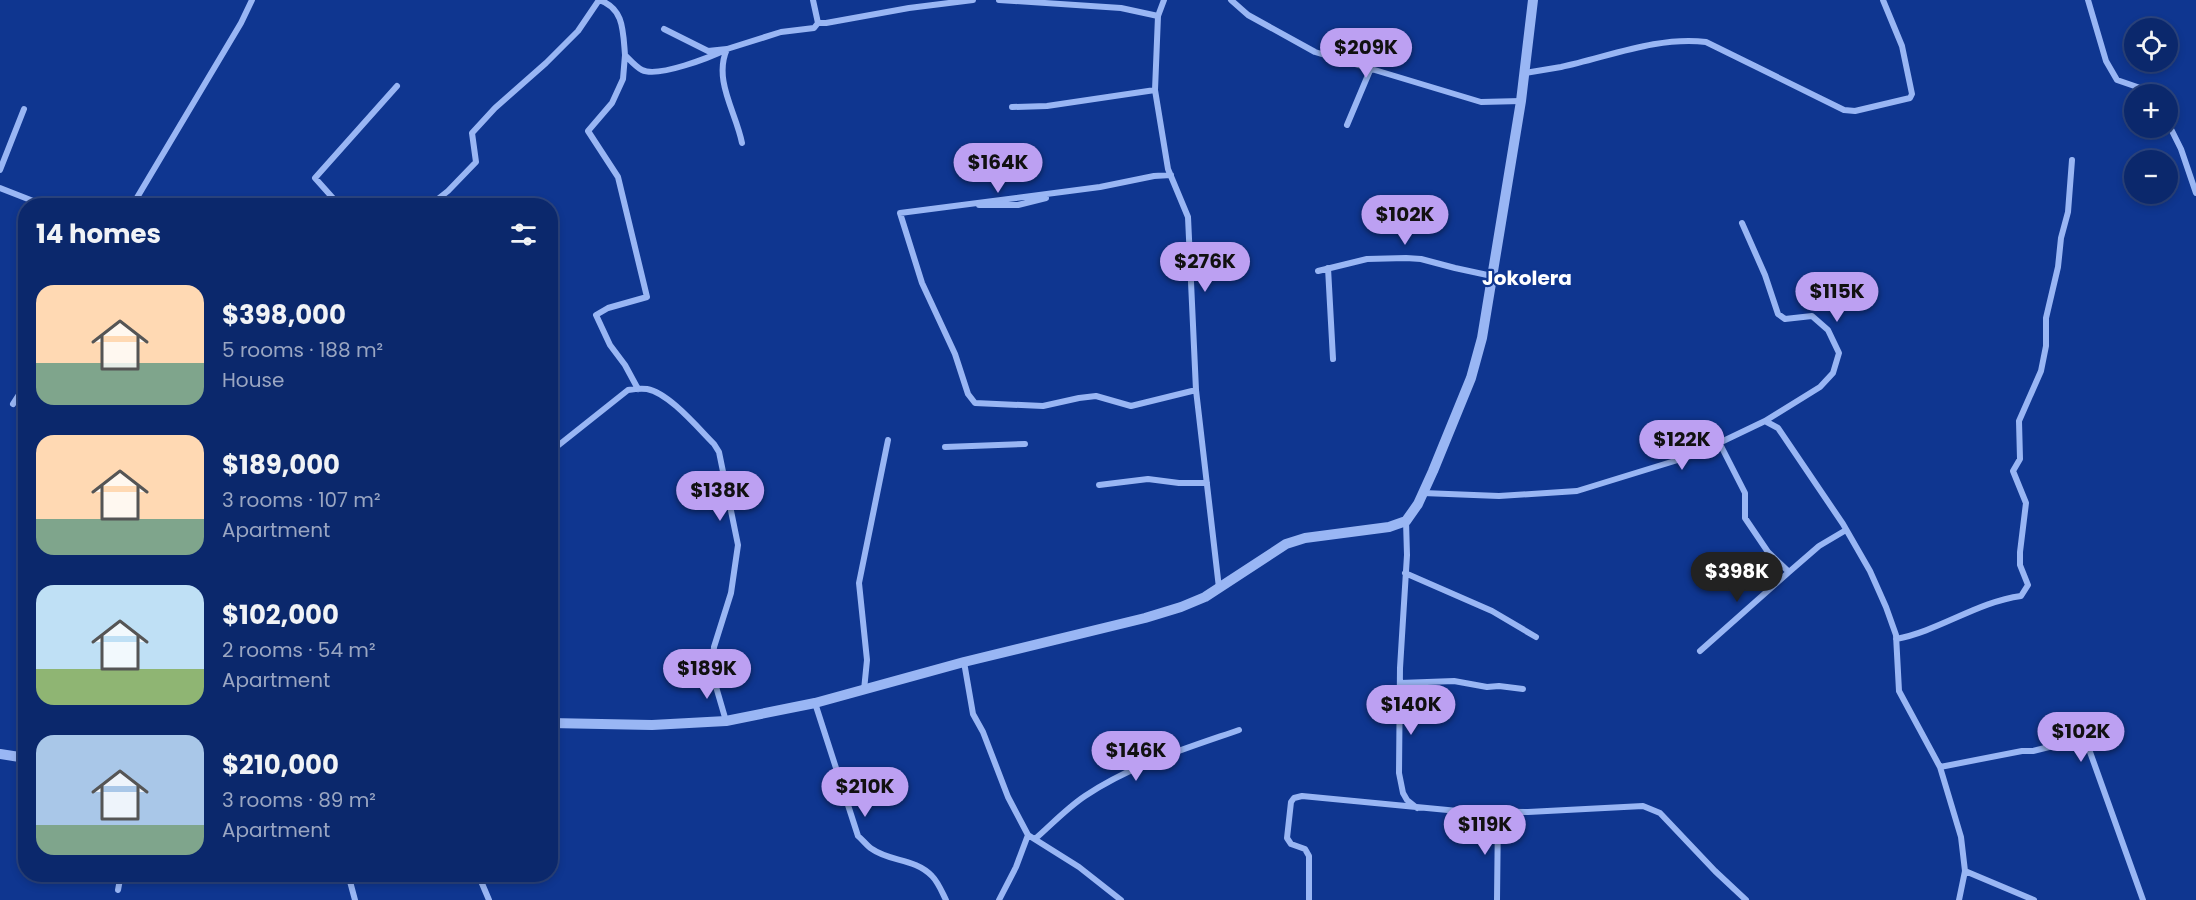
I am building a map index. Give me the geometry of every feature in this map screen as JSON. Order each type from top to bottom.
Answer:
[{"type":"street","points":[[137,198],[241,23],[252,0]]},
{"type":"street","points":[[439,198],[476,162],[472,133],[495,108],[578,31],[599,0],[611,4],[619,17],[623,32],[625,55],[623,79],[612,104],[588,131],[618,177],[647,297],[608,308],[596,315],[610,345],[638,388]]},
{"type":"street","points":[[813,0],[818,23]]},
{"type":"street","points":[[818,23],[973,0]]},
{"type":"street","points":[[999,0],[1121,8],[1158,16]]},
{"type":"street","points":[[1164,0],[1158,16],[1155,90],[1166,158],[1188,217],[1196,390],[1219,588]]},
{"type":"street","points":[[1231,0],[1248,15],[1316,52],[1481,102],[1521,101]]},
{"type":"street","points":[[558,723],[652,725],[726,721],[814,703],[964,662],[1145,618],[1194,602],[1286,544],[1305,538],[1389,527],[1406,521],[1423,493],[1471,378],[1482,338],[1521,101],[1533,0]]},
{"type":"street","points":[[1525,73],[1562,67],[1606,54],[1688,40],[1706,42],[1844,110],[1855,111],[1912,96],[1902,46],[1883,0]]},
{"type":"street","points":[[2088,0],[2106,61],[2117,80],[2129,84]]},
{"type":"street","points":[[625,55],[642,70],[655,74],[707,59],[727,49],[781,32],[814,28],[818,23]]},
{"type":"street","points":[[664,29],[708,51],[727,49]]},
{"type":"street","points":[[727,49],[722,71],[729,104],[739,127],[742,143]]},
{"type":"street","points":[[1347,125],[1371,68]]},
{"type":"street","points":[[333,198],[315,178],[397,86]]},
{"type":"street","points":[[1012,107],[1047,106],[1155,90]]},
{"type":"street","points":[[0,170],[24,109]]},
{"type":"street","points":[[2176,138],[2196,193]]},
{"type":"street","points":[[1896,639],[1914,636],[1996,601],[2021,596],[2028,585],[2020,565],[2026,503],[2013,471],[2020,459],[2019,421],[2041,371],[2046,346],[2046,318],[2068,212],[2072,160]]},
{"type":"street","points":[[1171,176],[1154,176],[1100,187],[900,213],[922,283],[955,354],[968,394],[975,403],[1043,406],[1096,396],[1131,406],[1196,390]]},
{"type":"street","points":[[0,188],[26,198]]},
{"type":"street","points":[[951,202],[988,206],[1018,205],[1046,198]]},
{"type":"street","points":[[1423,493],[1499,496],[1577,491],[1694,455],[1765,421],[1820,387],[1833,373],[1839,353],[1827,330],[1812,316],[1785,319],[1778,314],[1765,275],[1742,223]]},
{"type":"street","points":[[1318,271],[1367,259],[1406,258],[1421,259],[1492,276]]},
{"type":"street","points":[[1328,268],[1333,359]]},
{"type":"street","points":[[558,446],[628,390],[638,388],[648,389],[667,400],[707,437],[719,452],[738,545],[731,593],[714,647],[712,673],[726,721]]},
{"type":"street","points":[[13,404],[18,396]]},
{"type":"street","points":[[1765,421],[1778,429],[1846,530],[1870,571],[1886,607],[1896,639],[1899,691],[1940,767],[1961,837],[1965,871],[1959,900]]},
{"type":"street","points":[[864,690],[867,660],[859,583],[888,440]]},
{"type":"street","points":[[1719,442],[1745,493],[1745,518],[1768,552],[1789,572]]},
{"type":"street","points":[[945,447],[1025,444]]},
{"type":"street","points":[[1099,485],[1148,479],[1179,483],[1207,483]]},
{"type":"street","points":[[1406,521],[1399,773],[1403,793],[1407,800],[1417,808]]},
{"type":"street","points":[[1700,651],[1820,546],[1846,530]]},
{"type":"street","points":[[1406,573],[1492,611],[1536,637]]},
{"type":"street","points":[[964,662],[973,714],[983,732],[1008,797],[1028,835],[1079,867],[1121,900]]},
{"type":"street","points":[[1400,683],[1454,681],[1487,687],[1523,689]]},
{"type":"street","points":[[814,703],[858,836],[872,850],[920,867],[932,876],[946,900]]},
{"type":"street","points":[[1035,839],[1082,798],[1101,786],[1129,772],[1239,730]]},
{"type":"street","points":[[1940,767],[2022,751],[2033,751],[2085,738],[2143,900]]},
{"type":"street","points":[[0,754],[18,757]]},
{"type":"street","points":[[1309,900],[1309,856],[1305,849],[1291,844],[1287,838],[1291,802],[1294,798],[1302,796],[1417,808],[1528,813],[1637,805],[1660,813],[1746,900]]},
{"type":"street","points":[[1497,900],[1498,812]]},
{"type":"street","points":[[999,900],[1016,867],[1028,835]]},
{"type":"street","points":[[1965,871],[2034,900]]},
{"type":"street","points":[[118,890],[120,882]]},
{"type":"street","points":[[350,882],[355,900]]},
{"type":"street","points":[[481,882],[489,900]]},
{"type":"district","name":"Jokolera","points":[[1527,278]]}]
